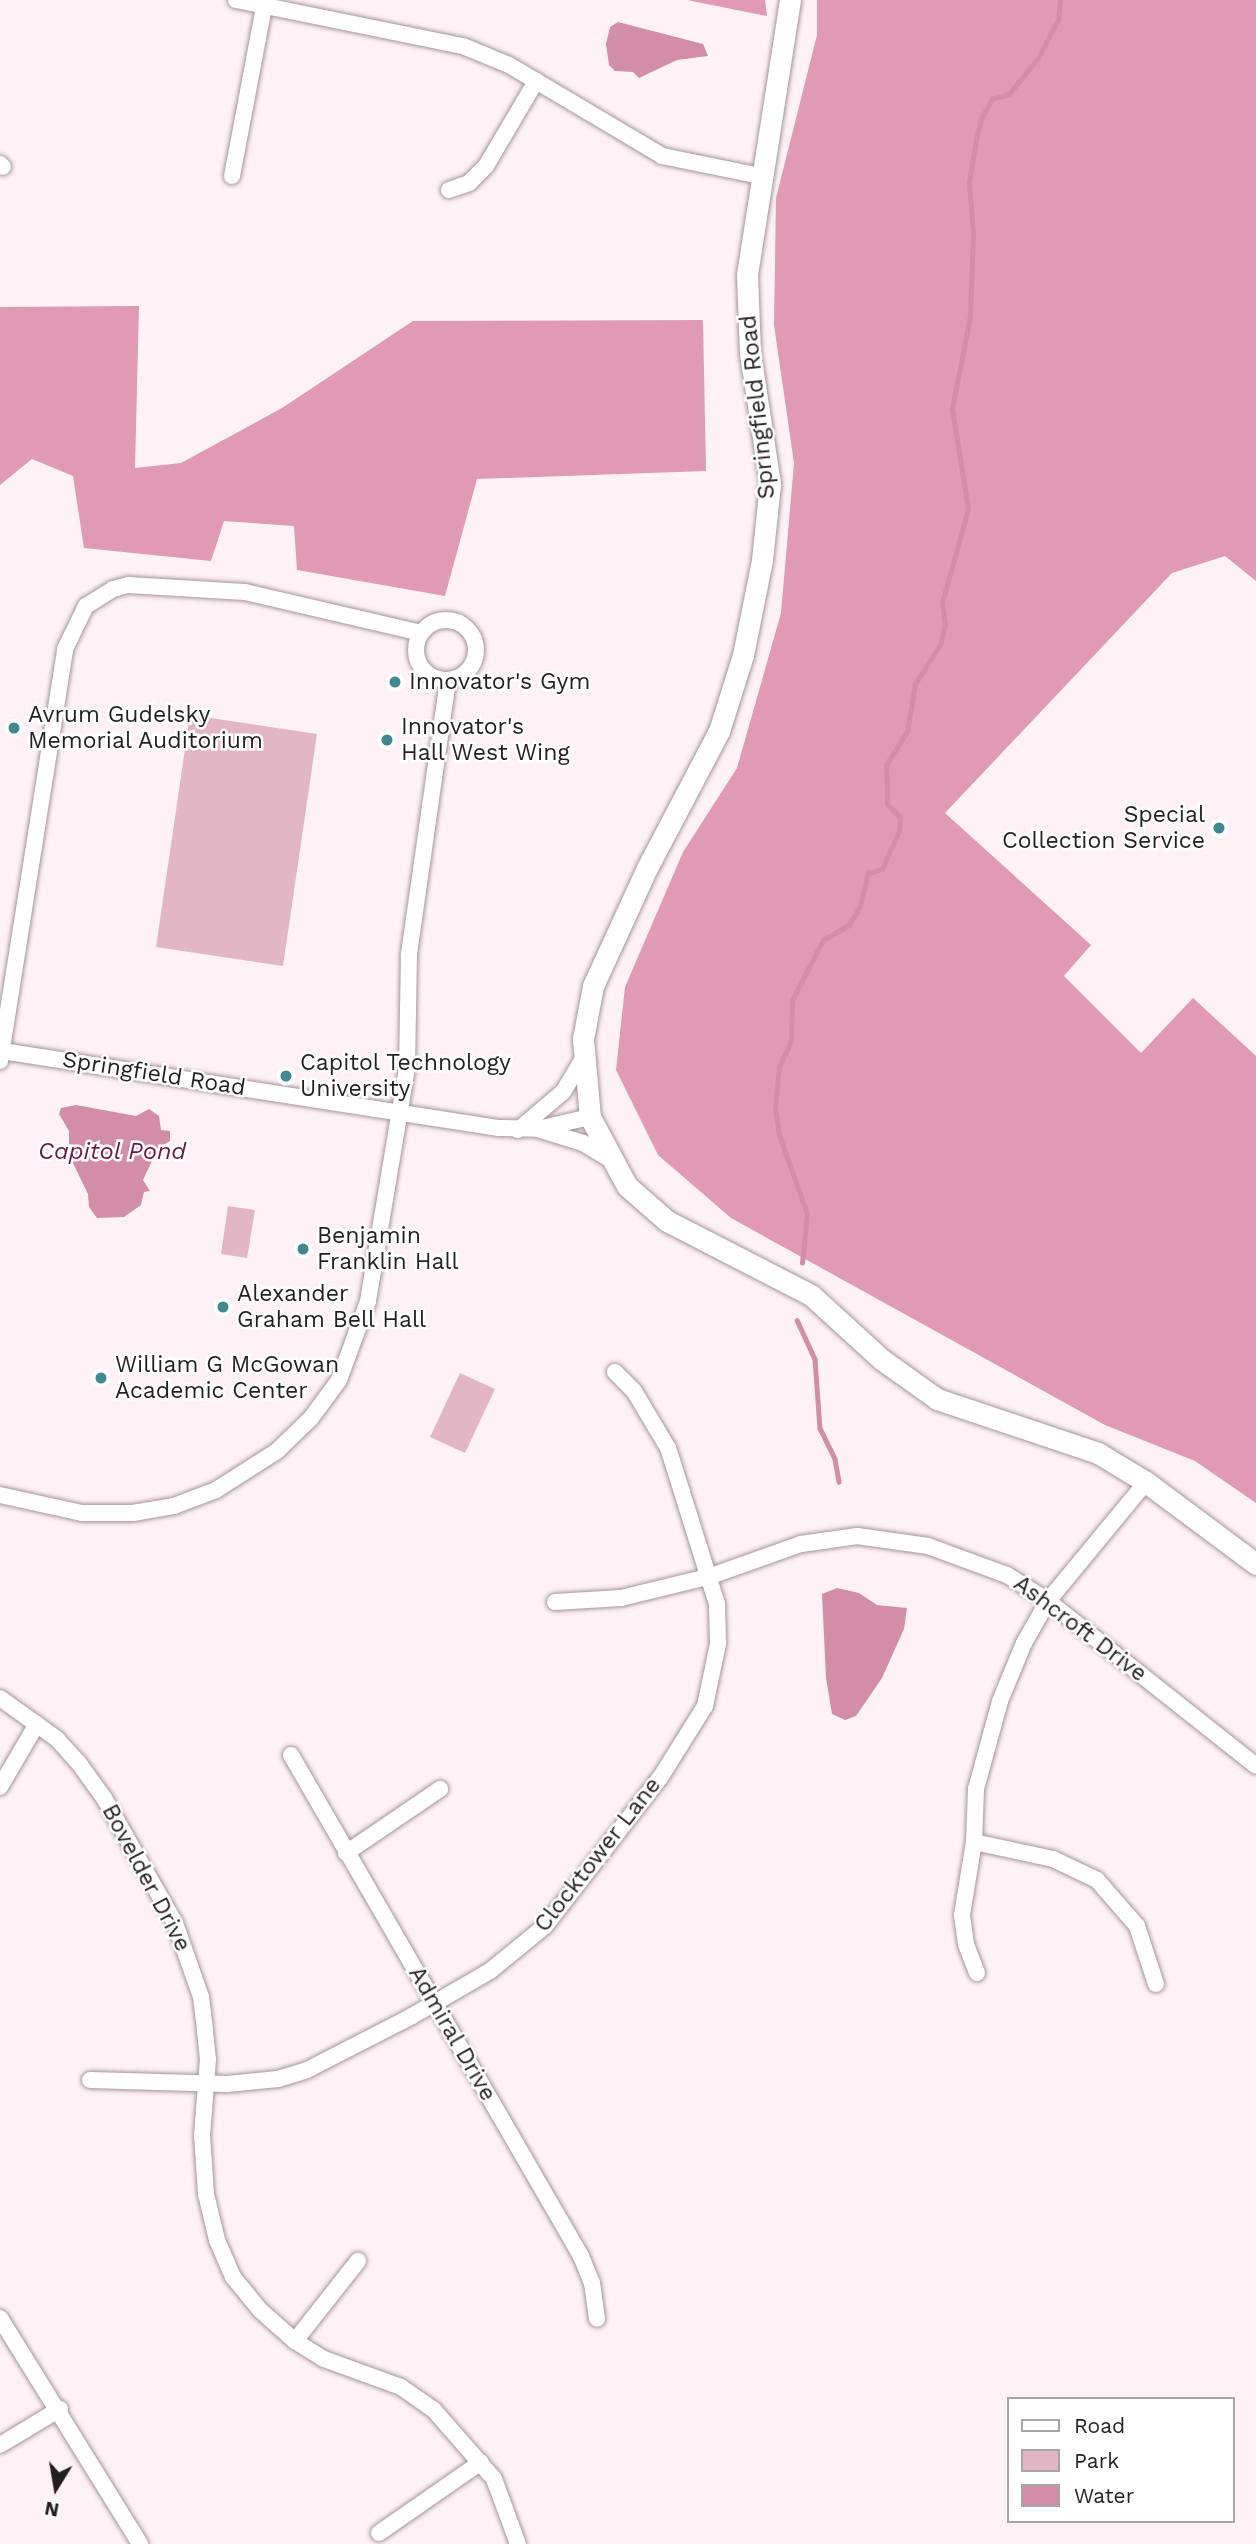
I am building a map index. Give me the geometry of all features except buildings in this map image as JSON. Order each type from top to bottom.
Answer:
[{"type":"street","points":[[236,0],[463,46],[537,81],[622,136],[662,156],[760,176]]},
{"type":"street","name":"Springfield Road","points":[[790,0],[749,252],[747,309],[768,461],[769,510],[750,626],[714,742],[647,868],[593,986],[583,1059],[590,1117],[608,1158],[638,1198],[667,1221],[811,1294],[918,1388],[957,1409],[1074,1443],[1146,1482],[1256,1564]]},
{"type":"street","points":[[232,176],[264,6]]},
{"type":"street","points":[[449,190],[469,183],[486,166],[537,81]]},
{"type":"street","points":[[1,1056],[65,649],[86,606],[113,589],[128,585],[245,592],[421,634]]},
{"type":"street","points":[[0,1495],[82,1513],[154,1510],[216,1490],[260,1464],[294,1436],[339,1380],[363,1322],[410,1049],[410,954],[448,681],[473,664],[472,635],[457,622],[447,620],[437,621],[421,634],[418,661],[430,676],[448,681]]},
{"type":"street","name":"Springfield Road","points":[[1,1056],[518,1130],[538,1129],[590,1117]]},
{"type":"street","points":[[518,1130],[558,1097],[583,1059]]},
{"type":"street","points":[[538,1129],[583,1143],[608,1158]]},
{"type":"street","name":"Clocktower Lane","points":[[90,2080],[207,2084],[294,2075],[436,2003],[491,1971],[545,1926],[652,1789],[705,1706],[718,1644],[711,1576],[667,1448],[634,1391],[615,1372]]},
{"type":"street","points":[[976,1973],[965,1944],[962,1916],[974,1842],[976,1789],[1000,1701],[1024,1643],[1048,1601],[1146,1482]]},
{"type":"street","name":"Ashcroft Drive","points":[[555,1602],[621,1598],[711,1576],[801,1545],[887,1537],[973,1561],[1007,1575],[1048,1601],[1256,1766]]},
{"type":"street","name":"Bovelder Drive","points":[[0,1698],[37,1724],[78,1762],[104,1798],[175,1923],[201,1997],[207,2084],[202,2166],[216,2239],[245,2294],[295,2341],[324,2360],[418,2397],[452,2427],[481,2462],[503,2498],[519,2544]]},
{"type":"street","points":[[0,1787],[37,1724]]},
{"type":"street","name":"Admiral Drive","points":[[291,1755],[581,2256],[592,2283],[597,2319]]},
{"type":"street","points":[[346,1853],[440,1789]]},
{"type":"street","points":[[974,1842],[1053,1859],[1097,1880],[1138,1926],[1156,1983]]},
{"type":"street","points":[[295,2341],[358,2261]]},
{"type":"street","points":[[0,2318],[60,2409],[140,2544]]},
{"type":"street","points":[[0,2445],[60,2409]]},
{"type":"street","points":[[379,2533],[481,2462]]},
{"type":"green space","points":[[190,715],[317,734],[283,966],[156,947]]},
{"type":"green space","points":[[228,1206],[255,1210],[247,1258],[221,1254]]},
{"type":"green space","points":[[460,1373],[495,1389],[465,1453],[430,1437]]},
{"type":"shaded area","points":[[687,0],[765,0],[767,16]]},
{"type":"shaded area","points":[[817,0],[1256,0],[1256,581],[1225,556],[1172,573],[945,813],[1091,945],[1064,976],[1141,1053],[1193,998],[1256,1056],[1256,1503],[1195,1461],[1105,1425],[731,1218],[658,1155],[616,1070],[625,987],[683,852],[737,768],[781,613],[794,463],[774,325],[776,198],[817,35]]},
{"type":"shaded area","points":[[139,306],[135,468],[181,463],[282,408],[413,321],[703,320],[706,471],[477,479],[445,596],[297,570],[294,526],[224,521],[211,561],[84,548],[73,476],[32,459],[0,485],[0,307]]},
{"type":"water","points":[[618,22],[703,44],[708,56],[677,60],[639,78],[633,72],[615,71],[609,65],[606,44],[610,27]]},
{"type":"water","name":"Capitol Pond","points":[[76,1105],[136,1116],[149,1109],[159,1116],[161,1130],[170,1131],[170,1141],[158,1148],[143,1180],[150,1191],[144,1192],[141,1205],[124,1217],[97,1218],[89,1207],[88,1194],[69,1155],[69,1131],[59,1114],[61,1108]]},
{"type":"water","points":[[837,1588],[859,1593],[877,1605],[907,1608],[904,1629],[882,1678],[856,1716],[845,1720],[832,1714],[826,1678],[822,1594]]},
{"type":"waterway","points":[[802,1263],[807,1214],[779,1135],[775,1107],[779,1067],[791,1041],[792,1000],[823,940],[849,925],[860,907],[868,873],[882,869],[899,831],[900,818],[887,804],[886,765],[907,732],[915,684],[940,645],[945,625],[942,603],[968,509],[952,409],[970,316],[973,233],[969,182],[976,140],[981,119],[992,99],[1009,94],[1038,58],[1058,20],[1060,0]]},
{"type":"waterway","points":[[797,1320],[815,1359],[820,1428],[835,1459],[839,1482]]},
{"type":"place","name":"Innovator's Gym","points":[[395,682]]},
{"type":"place","name":"Avrum Gudelsky Memorial Auditorium","points":[[14,728]]},
{"type":"place","name":"Innovator's Hall West Wing","points":[[387,740]]},
{"type":"place","name":"Special Collection Service","points":[[1219,828]]},
{"type":"place","name":"Capitol Technology University","points":[[286,1076]]},
{"type":"place","name":"Benjamin Franklin Hall","points":[[303,1249]]},
{"type":"place","name":"Alexander Graham Bell Hall","points":[[223,1307]]},
{"type":"place","name":"William G McGowan Academic Center","points":[[101,1378]]}]
